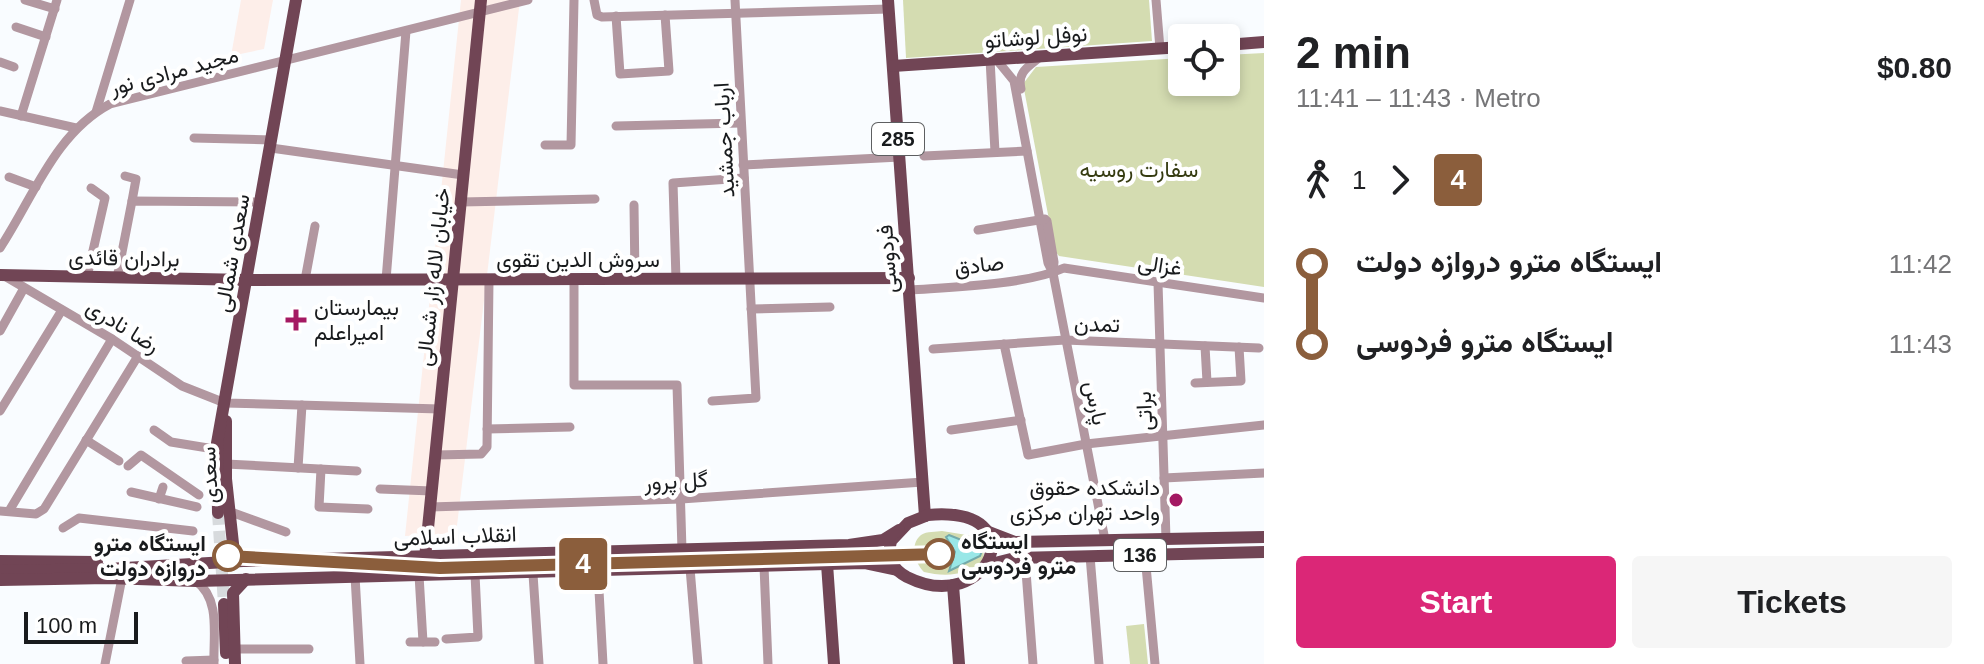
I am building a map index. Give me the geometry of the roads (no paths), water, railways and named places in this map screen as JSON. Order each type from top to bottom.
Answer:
[{"type":"main road","name":"سعدی شمالی","points":[[225,513],[217,443],[296,0]]},
{"type":"main road","name":"فردوسی","points":[[889,5],[925,516]]},
{"type":"main road","name":"خیابان لاله زار شمالی","points":[[425,558],[480,6]]},
{"type":"main road","points":[[1240,44],[1264,42]]},
{"type":"main road","name":"نوفل لوشاتو","points":[[893,66],[1168,48]]},
{"type":"main road","name":"برادران قائدی","points":[[2,275],[248,280]]},
{"type":"main road","name":"سروش الدین تقوی","points":[[248,280],[749,279],[909,284]]},
{"type":"main road","name":"سعدی","points":[[216,418],[225,403]]},
{"type":"main road","name":"سعدی","points":[[225,403],[225,513],[235,562]]},
{"type":"main road","points":[[925,516],[965,517],[978,523],[989,532],[993,549],[987,565],[972,578],[953,585],[923,583],[897,570],[889,552],[891,541],[899,530],[925,516]]},
{"type":"main road","name":"انقلاب اسلامی","points":[[6,575],[235,562],[869,544],[899,530]]},
{"type":"main road","name":"136","points":[[989,532],[1015,542],[1264,537]]},
{"type":"main road","name":"136","points":[[987,565],[1025,558],[1264,552]]},
{"type":"main road","name":"انقلاب اسلامی","points":[[0,561],[54,559],[153,565]]},
{"type":"main road","name":"انقلاب اسلامی","points":[[0,587],[864,563],[897,570]]},
{"type":"main road","points":[[827,564],[834,664]]},
{"type":"main road","name":"انقلاب اسلامی","points":[[6,575],[152,581]]},
{"type":"main road","points":[[235,664],[233,593],[246,579]]},
{"type":"main road","points":[[953,585],[959,664]]},
{"type":"main road","points":[[218,663],[224,604]]},
{"type":"street","points":[[21,116],[56,4],[25,0]]},
{"type":"street","points":[[96,112],[130,0]]},
{"type":"street","name":"مجید مرادی نور","points":[[1,243],[76,128],[96,112],[126,99],[406,31],[480,6],[528,0]]},
{"type":"street","points":[[545,145],[571,145],[574,0]]},
{"type":"street","points":[[594,0],[597,15],[616,16],[889,5]]},
{"type":"street","name":"ارباب جمشید","points":[[712,401],[756,398],[735,0]]},
{"type":"street","points":[[1156,0],[1160,49]]},
{"type":"street","points":[[616,16],[620,74],[669,71],[665,15]]},
{"type":"street","points":[[16,27],[46,37]]},
{"type":"street","points":[[386,280],[406,31]]},
{"type":"street","points":[[1017,81],[1022,72],[1042,56]]},
{"type":"street","points":[[993,59],[995,152]]},
{"type":"street","name":"پارس","points":[[993,59],[1017,81],[1043,219],[1048,263],[1053,273],[1105,540]]},
{"type":"street","points":[[0,62],[14,67]]},
{"type":"street","name":"پارس","points":[[1017,81],[1027,151],[1043,219]]},
{"type":"street","points":[[0,111],[76,128]]},
{"type":"street","points":[[616,126],[741,123]]},
{"type":"street","points":[[194,138],[271,144],[463,175]]},
{"type":"street","points":[[924,156],[1027,151]]},
{"type":"street","points":[[743,165],[900,157]]},
{"type":"street","points":[[117,278],[136,179],[125,176]]},
{"type":"street","points":[[9,177],[36,187]]},
{"type":"street","points":[[676,279],[673,183],[744,178]]},
{"type":"street","points":[[87,277],[105,198],[91,188]]},
{"type":"street","points":[[461,202],[595,199]]},
{"type":"street","points":[[132,201],[261,202]]},
{"type":"street","points":[[634,205],[635,279]]},
{"type":"street","name":"صادق","points":[[978,230],[1043,219]]},
{"type":"street","points":[[305,280],[315,226]]},
{"type":"street","name":"غزالی","points":[[1053,273],[1064,268],[1264,298]]},
{"type":"street","name":"صادق","points":[[909,284],[975,285],[1053,273]]},
{"type":"street","name":"رضا نادری","points":[[2,275],[112,339],[182,386],[225,403]]},
{"type":"street","points":[[574,279],[574,385],[677,385],[682,550]]},
{"type":"street","points":[[436,455],[481,454],[487,447],[489,280]]},
{"type":"street","name":"براتی","points":[[1158,283],[1166,539]]},
{"type":"street","points":[[0,331],[24,288]]},
{"type":"street","points":[[751,309],[830,307]]},
{"type":"street","points":[[0,411],[62,310]]},
{"type":"street","points":[[112,339],[4,511],[36,514],[44,509],[138,356]]},
{"type":"street","name":"تمدن","points":[[933,349],[1065,340],[1259,348]]},
{"type":"street","points":[[1004,344],[1028,455],[1086,444],[1264,425]]},
{"type":"street","points":[[1205,346],[1207,382]]},
{"type":"street","points":[[1195,383],[1241,381],[1239,347]]},
{"type":"street","points":[[225,403],[440,409]]},
{"type":"street","points":[[298,468],[302,405]]},
{"type":"street","points":[[951,430],[1021,420]]},
{"type":"street","points":[[487,429],[570,427]]},
{"type":"street","points":[[154,430],[171,442],[208,448]]},
{"type":"street","points":[[86,440],[124,464],[141,455],[199,495]]},
{"type":"street","points":[[226,464],[357,471]]},
{"type":"street","points":[[321,469],[319,507],[368,509]]},
{"type":"street","points":[[1164,478],[1264,473]]},
{"type":"street","name":"گل پرور","points":[[430,507],[681,499],[923,482]]},
{"type":"street","points":[[159,499],[163,487]]},
{"type":"street","points":[[380,489],[432,491]]},
{"type":"street","points":[[131,492],[197,507]]},
{"type":"street","points":[[225,513],[286,532]]},
{"type":"street","points":[[63,528],[79,518],[193,531]]},
{"type":"street","points":[[1145,555],[1155,664]]},
{"type":"street","points":[[1090,556],[1099,664]]},
{"type":"street","points":[[1025,558],[1033,664]]},
{"type":"street","points":[[764,566],[768,664]]},
{"type":"street","points":[[690,568],[698,664]]},
{"type":"street","points":[[598,572],[603,664]]},
{"type":"street","points":[[446,639],[478,637],[475,574]]},
{"type":"street","points":[[533,574],[539,664]]},
{"type":"street","points":[[419,575],[423,642]]},
{"type":"street","points":[[355,576],[360,664]]},
{"type":"street","points":[[186,661],[218,663],[212,600],[196,581]]},
{"type":"street","points":[[105,664],[121,583]]},
{"type":"street","points":[[410,642],[435,642]]},
{"type":"street","points":[[234,649],[309,649]]},
{"type":"water","points":[[949,535],[979,547],[982,551],[980,556],[949,571],[955,552],[946,537]]},
{"type":"tunnel","points":[[218,513],[224,604]]},
{"type":"metro line","name":"4","points":[[228,556],[440,568],[939,554]]},
{"type":"place","name":"بیمارستان امیراعلم","points":[[296,320]]},
{"type":"place","name":"دانشکده حقوق واحد تهران مرکزی","points":[[1176,500]]},
{"type":"place","name":"ایستگاه مترو فردوسی","points":[[939,554]]},
{"type":"place","name":"ایستگاه مترو دروازه دولت","points":[[228,556]]},
{"type":"park label","name":"سفارت روسیه","points":[[1139,169]]}]
